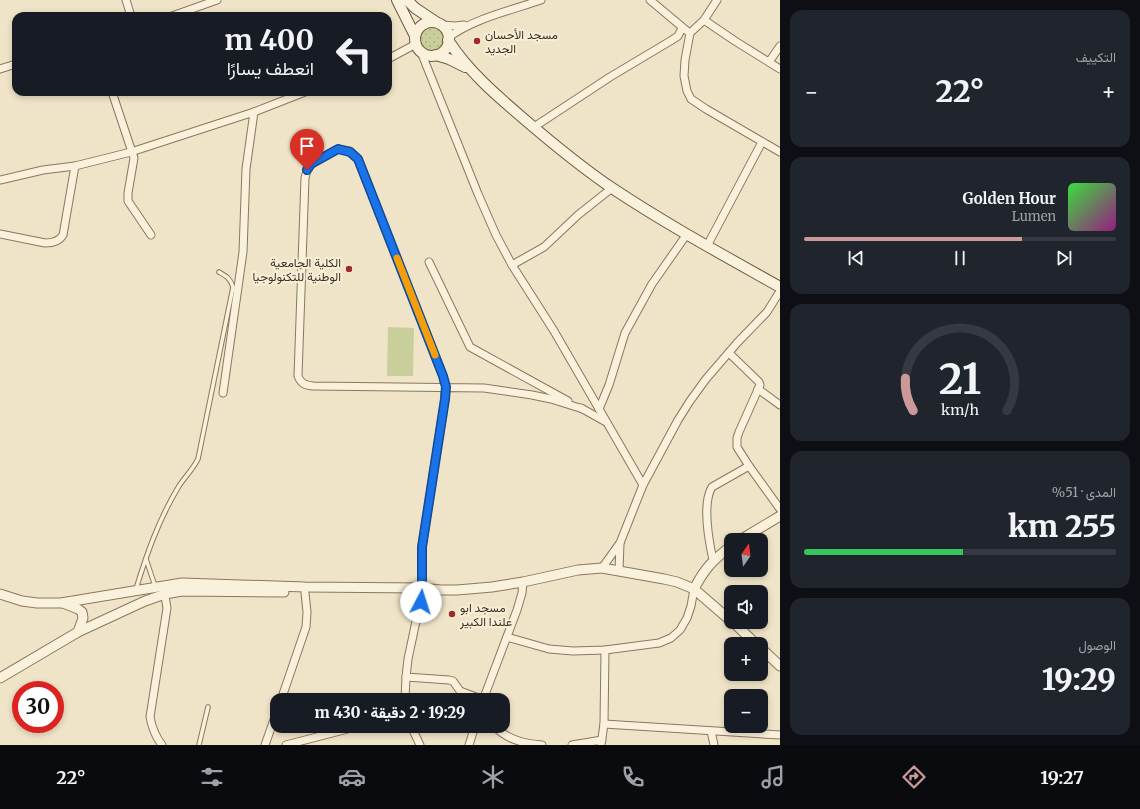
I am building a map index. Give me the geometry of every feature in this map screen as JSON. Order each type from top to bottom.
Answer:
[{"type":"main road","points":[[396,0],[417,44],[426,54],[436,55],[458,63],[472,71]]},
{"type":"main road","points":[[407,0],[446,30],[448,39],[458,56],[472,71],[534,127],[579,164],[612,188],[706,246],[780,287]]},
{"type":"main road","points":[[417,44],[417,30],[422,25],[429,22],[439,24]]},
{"type":"main road","points":[[436,55],[444,49],[448,39]]},
{"type":"street","points":[[126,0],[130,12]]},
{"type":"street","points":[[183,12],[217,0]]},
{"type":"street","points":[[448,39],[472,24],[541,0]]},
{"type":"street","points":[[650,0],[682,28],[690,33]]},
{"type":"street","points":[[717,0],[704,20],[690,33],[686,51],[684,76],[687,91],[691,99],[706,109],[780,152]]},
{"type":"street","points":[[704,20],[735,41],[780,68]]},
{"type":"street","points":[[439,24],[455,26],[472,24]]},
{"type":"street","points":[[534,127],[610,77],[678,36],[682,28]]},
{"type":"street","points":[[392,57],[417,44],[496,235],[512,265],[554,331],[644,485]]},
{"type":"street","points":[[769,62],[780,46]]},
{"type":"street","points":[[0,69],[12,65]]},
{"type":"street","points":[[113,96],[134,158],[128,201],[151,235]]},
{"type":"street","points":[[0,180],[43,170],[75,166],[131,152],[254,112],[295,96]]},
{"type":"street","points":[[223,393],[243,252],[246,169],[254,112]]},
{"type":"street","points":[[706,246],[762,142]]},
{"type":"street","points":[[405,693],[406,677],[422,590],[422,547],[446,387],[358,159],[350,152],[338,149],[311,164],[307,170],[305,178],[298,376],[300,381],[305,385],[314,386],[446,387],[484,388],[551,399],[583,409]]},
{"type":"street","points":[[0,234],[44,243],[51,243],[61,239],[63,235],[75,166]]},
{"type":"street","points":[[512,265],[544,247],[578,215],[612,188]]},
{"type":"street","points":[[599,409],[609,385],[625,332],[652,284],[687,234]]},
{"type":"street","points":[[429,262],[470,346],[607,422]]},
{"type":"street","points":[[602,568],[620,543],[644,485],[690,400],[706,379],[767,312],[780,292]]},
{"type":"street","points":[[729,353],[759,382],[760,385],[737,438],[738,447],[749,466],[780,509]]},
{"type":"street","points":[[758,390],[780,405]]},
{"type":"street","points":[[713,560],[708,524],[709,493],[712,487],[749,466]]},
{"type":"street","points":[[752,533],[780,516]]},
{"type":"street","points":[[619,571],[620,543]]},
{"type":"street","points":[[507,637],[549,649],[573,651],[605,650],[660,643],[671,638],[680,630],[687,618],[694,589],[703,572],[713,560],[724,551]]},
{"type":"street","points":[[0,594],[22,601],[37,603],[61,602],[136,590],[304,593],[440,590],[478,588],[523,582],[578,570],[602,568],[670,580],[694,589],[724,614]]},
{"type":"street","points":[[487,693],[520,600],[523,582]]},
{"type":"street","points":[[0,678],[78,632],[160,591],[194,583],[422,590]]},
{"type":"street","points":[[160,591],[167,608],[150,717],[152,728],[162,745]]},
{"type":"street","points":[[283,693],[306,627],[307,612],[304,593]]},
{"type":"street","points":[[61,602],[78,608],[82,612],[83,618],[78,632]]},
{"type":"street","points":[[740,629],[749,637]]},
{"type":"street","points":[[572,745],[602,742],[604,724],[605,650]]},
{"type":"street","points":[[768,655],[780,666]]},
{"type":"street","points":[[406,677],[449,680],[455,683],[460,691],[465,693]]},
{"type":"street","points":[[604,724],[780,735]]},
{"type":"street","points":[[265,745],[270,731]]},
{"type":"street","points":[[711,731],[714,745]]},
{"type":"street","points":[[286,745],[332,733]]},
{"type":"street","points":[[414,733],[420,745]]},
{"type":"street","points":[[469,745],[473,733]]},
{"type":"street","points":[[503,733],[519,741],[542,745]]},
{"type":"lane","points":[[136,590],[141,570],[163,515],[179,486],[198,459],[233,287],[228,276],[219,272]]},
{"type":"lane","points":[[146,558],[160,591]]},
{"type":"lane","points":[[199,745],[208,707]]},
{"type":"green space","points":[[432,27],[437,28],[443,34],[443,44],[437,50],[432,51],[427,50],[421,44],[420,39],[421,34],[427,28]]},
{"type":"green space","points":[[388,327],[414,328],[413,376],[387,376]]},
{"type":"slow traffic","points":[[397,258],[435,355]]},
{"type":"place","name":"مسجد الأحسان الجديد","points":[[477,41]]},
{"type":"place","name":"الكلية الجامعية الوطنية للتكنولوجيا","points":[[349,269]]},
{"type":"place","name":"مسجد ابو علندا الكبير","points":[[452,614]]},
{"type":"route","points":[[307,170],[311,164],[338,149],[350,152],[358,159],[446,387],[422,547],[421,602]]}]
